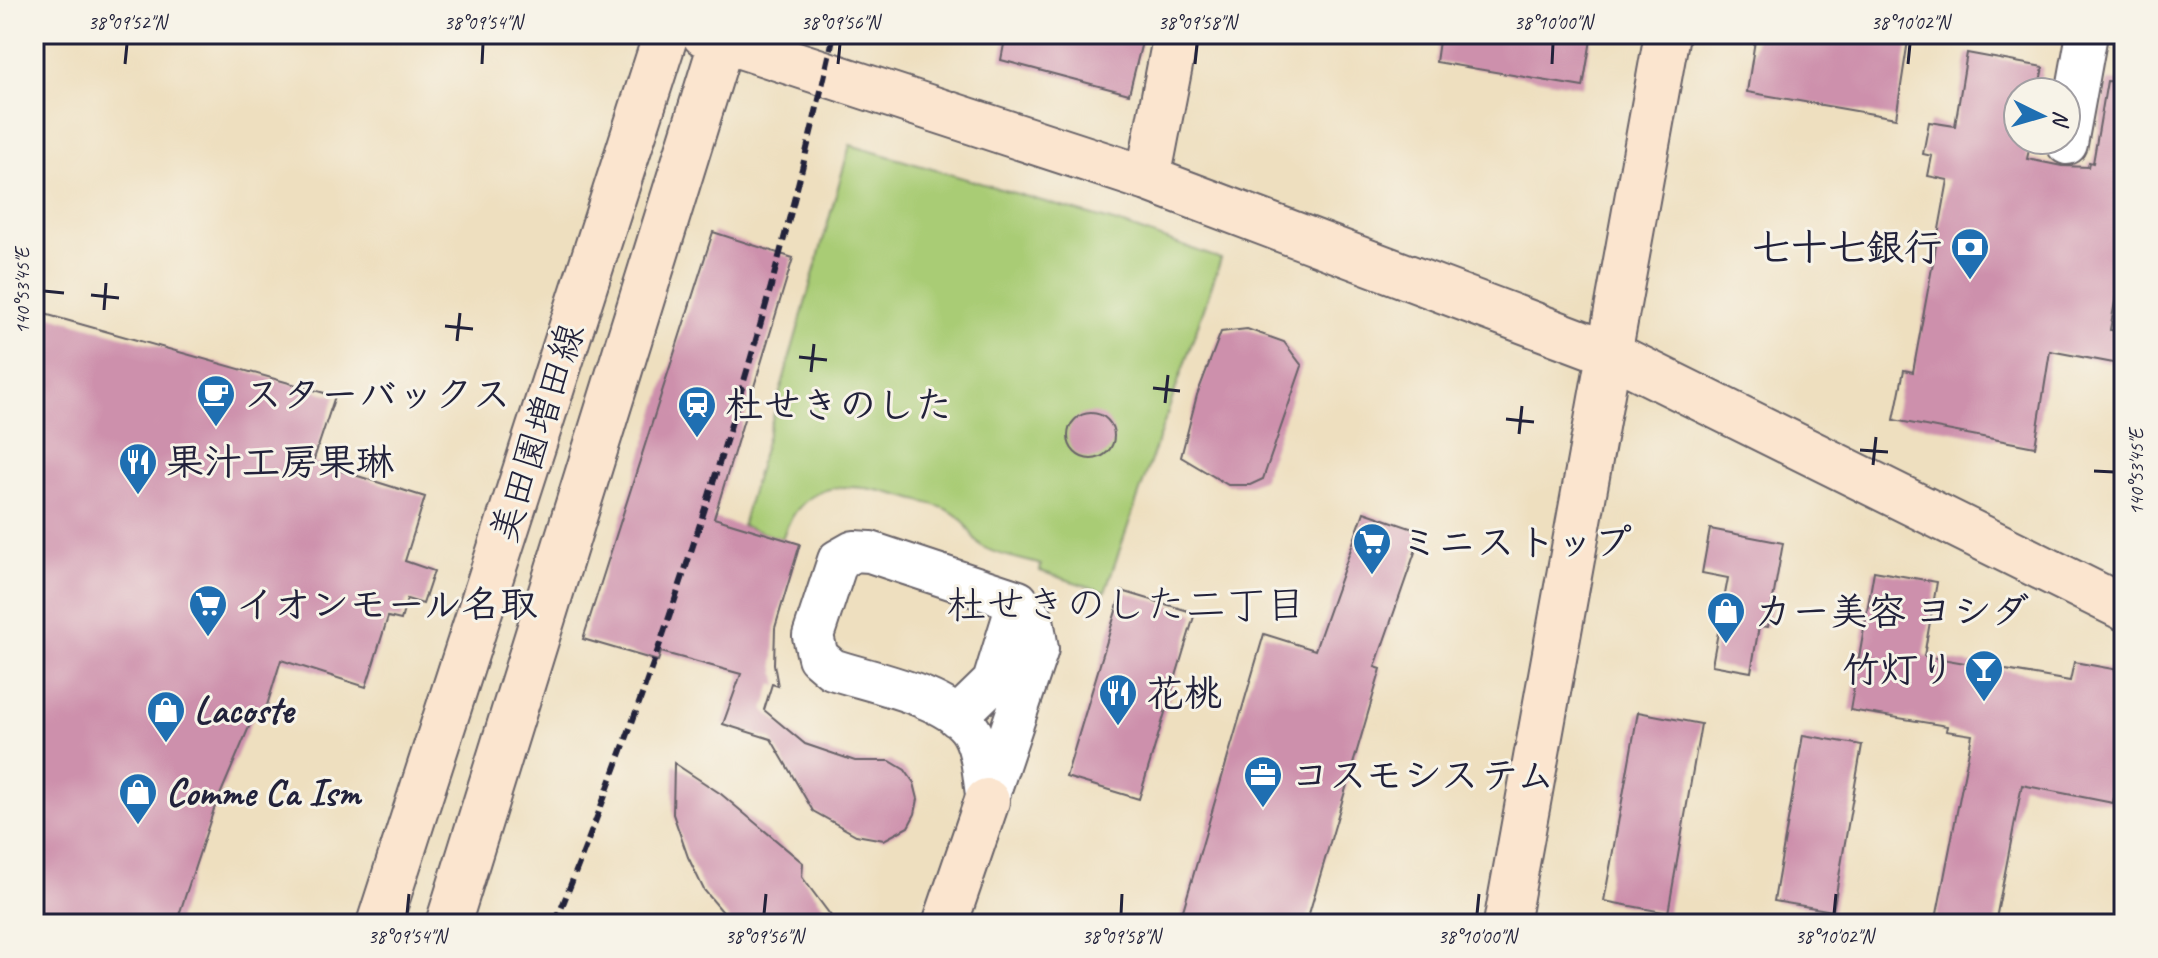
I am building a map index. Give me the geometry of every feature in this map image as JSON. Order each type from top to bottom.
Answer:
[{"type":"street","name":"美田園増田線","points":[[379,924],[666,34]]},
{"type":"street","points":[[1148,179],[1176,34]]},
{"type":"street","points":[[1506,924],[1667,34]]},
{"type":"street","points":[[2079,76],[2087,34]]},
{"type":"street","name":"美田園増田線","points":[[448,924],[717,36]]},
{"type":"street","points":[[717,36],[1148,179],[1609,353],[2124,608]]},
{"type":"street","points":[[945,924],[987,801],[1038,649],[1033,619],[1018,601],[870,552],[854,551],[838,560],[813,636],[818,657],[832,669],[947,707],[970,730],[981,761],[987,801]]},
{"type":"street","points":[[957,717],[993,682],[1018,601]]},
{"type":"green space","points":[[850,145],[1124,225],[1221,259],[1105,592],[1040,571],[1041,565],[983,547],[963,521],[949,511],[929,503],[869,489],[834,488],[818,493],[804,503],[792,518],[782,539],[742,526]]},
{"type":"building","points":[[1006,34],[1144,34],[1129,94],[1001,60]]},
{"type":"building","points":[[1440,34],[1592,34],[1583,87],[1436,62]]},
{"type":"building","points":[[1756,34],[1909,34],[1896,118],[1747,92]]},
{"type":"building","points":[[1967,53],[2043,67],[2041,76],[2002,76],[2002,156],[2028,156],[2027,159],[2062,166],[2088,167],[2089,162],[2093,163],[2107,81],[2124,82],[2124,250],[2110,330],[2124,332],[2124,365],[2050,351],[2035,447],[1894,420],[1904,370],[1913,372],[1948,180],[1928,176],[1932,156],[1923,154],[1929,122],[1955,126]]},
{"type":"building","points":[[713,232],[793,258],[714,518],[800,544],[775,628],[774,664],[778,686],[772,684],[764,710],[805,744],[855,761],[890,761],[905,770],[914,783],[918,799],[915,814],[908,827],[884,840],[856,835],[813,811],[771,739],[723,724],[741,674],[661,652],[658,661],[583,639]]},
{"type":"building","name":"イオンモール名取","points":[[34,311],[335,396],[313,462],[425,497],[405,561],[434,571],[423,604],[407,599],[401,620],[388,617],[366,687],[281,660],[264,715],[255,713],[214,809],[176,924],[34,924]]},
{"type":"building","points":[[1247,329],[1284,342],[1302,366],[1263,479],[1250,485],[1228,485],[1181,457],[1197,395],[1221,332]]},
{"type":"building","points":[[1091,413],[1107,420],[1114,436],[1107,452],[1091,459],[1075,452],[1068,436],[1075,420]]},
{"type":"building","points":[[1364,512],[1422,532],[1375,667],[1381,669],[1306,924],[1179,924],[1264,634],[1315,650]]},
{"type":"building","points":[[1710,529],[1783,543],[1768,627],[1759,626],[1751,672],[1712,665],[1728,578],[1702,573]]},
{"type":"building","points":[[1874,571],[1937,582],[1924,656],[2070,681],[2074,662],[2124,671],[2124,745],[2113,803],[2022,785],[1995,924],[1935,924],[1972,735],[1946,731],[1947,726],[1850,710]]},
{"type":"building","points":[[1122,591],[1195,613],[1139,799],[1066,777]]},
{"type":"building","points":[[1638,712],[1701,724],[1668,913],[1604,901]]},
{"type":"building","points":[[1803,735],[1862,745],[1833,911],[1774,901]]},
{"type":"building","points":[[674,763],[721,794],[803,863],[802,877],[837,924],[733,924],[704,890],[688,857],[673,814]]},
{"type":"railway","points":[[555,924],[638,707],[712,485],[778,260],[834,34]]},
{"type":"place","name":"七十七銀行","points":[[1970,281]]},
{"type":"place","name":"スターバックス","points":[[216,428]]},
{"type":"place","name":"杜せきのした","points":[[697,439]]},
{"type":"place","name":"果汁工房果琳","points":[[138,496]]},
{"type":"place","name":"ミニストップ","points":[[1372,576]]},
{"type":"place","name":"イオンモール名取","points":[[208,638]]},
{"type":"place","name":"カー美容 ヨシダ","points":[[1726,645]]},
{"type":"place","name":"竹灯り","points":[[1984,703]]},
{"type":"place","name":"花桃","points":[[1118,727]]},
{"type":"place","name":"Lacoste","points":[[166,744]]},
{"type":"place","name":"コスモシステム","points":[[1263,809]]},
{"type":"place","name":"Comme Ca Ism","points":[[138,826]]},
{"type":"district","name":"杜せきのした二丁目","points":[[1126,605]]}]
